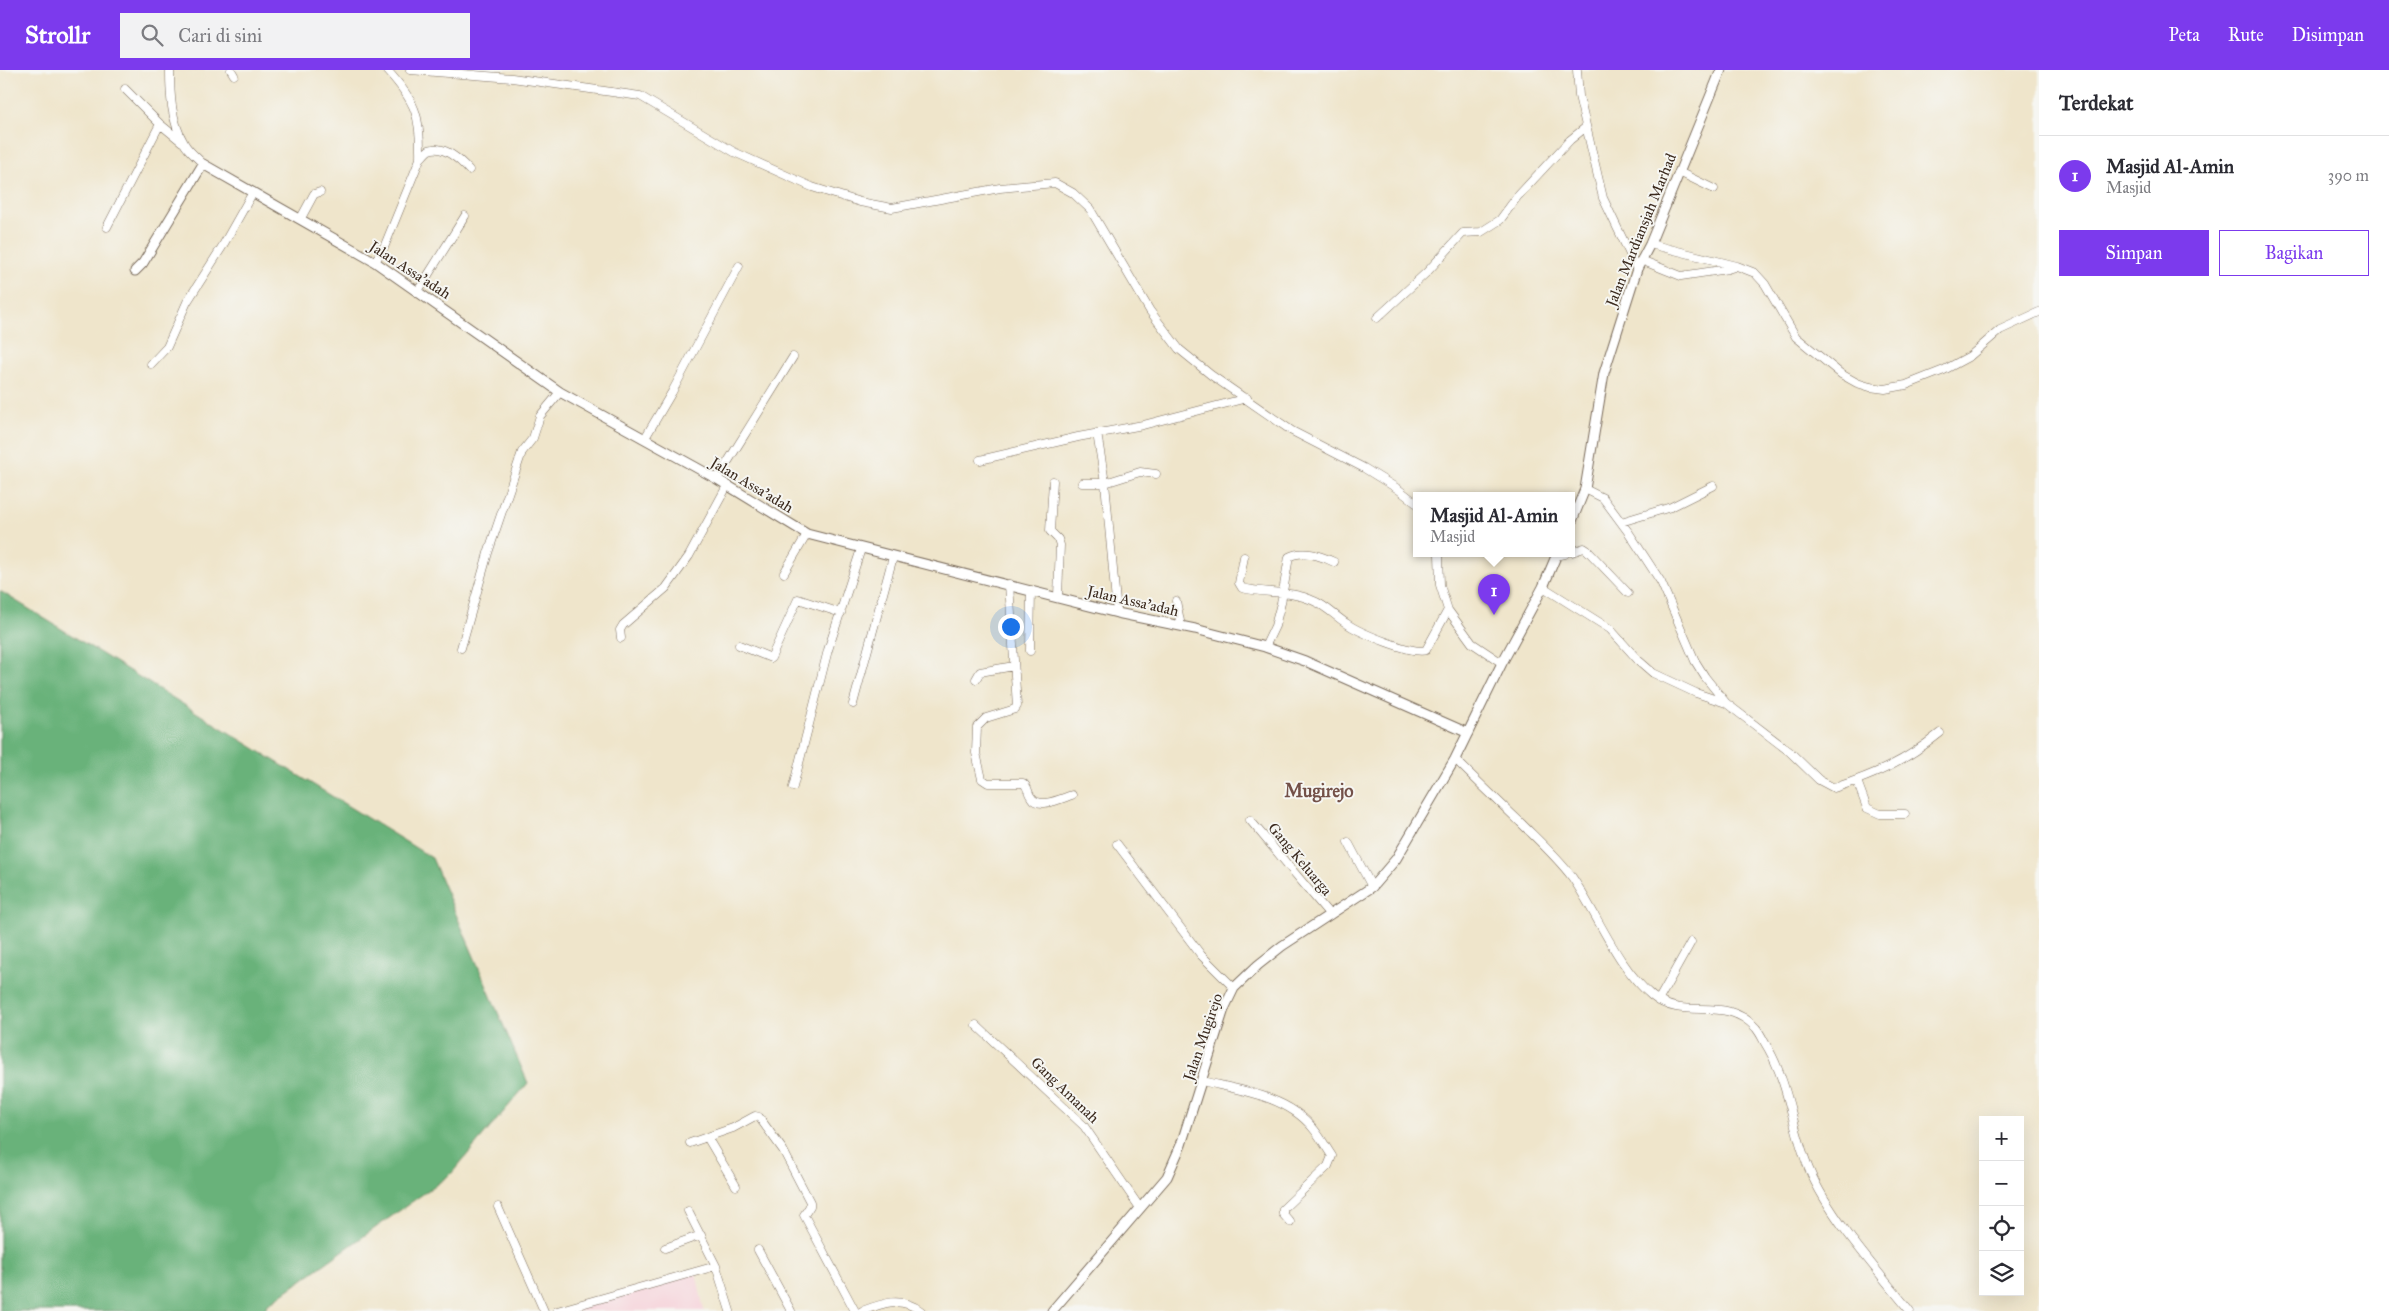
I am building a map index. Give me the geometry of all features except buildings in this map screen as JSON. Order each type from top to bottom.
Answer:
[{"type":"street","points":[[170,70],[171,107],[184,144]]},
{"type":"street","points":[[374,262],[385,245],[420,159],[420,138],[416,109],[406,92],[387,70]]},
{"type":"street","points":[[410,70],[470,72],[640,96],[734,152],[812,187],[860,202],[884,207],[892,208],[921,204],[1000,188],[1055,183],[1073,193],[1090,209],[1150,311],[1180,349],[1211,375],[1247,398],[1292,431],[1364,468],[1398,489],[1413,502]]},
{"type":"street","points":[[1577,70],[1579,96],[1602,198],[1637,269]]},
{"type":"street","name":"Jalan Mardiansjah Marhad","points":[[1575,514],[1585,489],[1604,373],[1637,269],[1650,244],[1721,70]]},
{"type":"street","points":[[125,88],[203,164],[143,263],[135,271]]},
{"type":"street","points":[[107,227],[160,124]]},
{"type":"street","points":[[1377,318],[1427,272],[1463,233],[1481,232],[1500,220],[1517,197],[1570,140],[1586,127]]},
{"type":"street","points":[[420,159],[429,150],[437,149],[461,161],[469,170]]},
{"type":"street","name":"Jalan Assa'adah","points":[[203,164],[302,218],[374,262],[560,392],[717,479],[807,534],[893,557],[1058,596],[1116,613],[1181,626],[1265,647],[1304,661],[1468,733]]},
{"type":"street","points":[[1679,172],[1714,189]]},
{"type":"street","points":[[151,364],[167,347],[187,302],[232,230],[253,192]]},
{"type":"street","points":[[302,218],[314,194],[320,192]]},
{"type":"street","points":[[418,291],[464,216]]},
{"type":"street","points":[[1650,244],[1736,266],[1755,273],[1764,284],[1796,337],[1841,374],[1857,383],[1870,386],[1885,388],[1906,385],[1944,370],[1970,356],[2000,330],[2039,312]]},
{"type":"street","points":[[1641,260],[1679,276],[1728,269],[1736,266]]},
{"type":"street","points":[[645,438],[672,392],[739,266]]},
{"type":"street","points":[[717,479],[793,357]]},
{"type":"street","points":[[461,648],[488,553],[522,452],[533,438],[540,416],[560,392]]},
{"type":"street","points":[[980,460],[1097,433],[1143,425],[1247,398]]},
{"type":"street","points":[[1097,433],[1105,483],[1116,613]]},
{"type":"street","points":[[1082,483],[1105,483],[1140,472],[1156,474]]},
{"type":"street","points":[[1053,481],[1050,531],[1058,539],[1060,545],[1058,596]]},
{"type":"street","points":[[621,638],[620,630],[623,625],[671,582],[689,556],[728,486]]},
{"type":"street","points":[[1621,522],[1671,507],[1713,486]]},
{"type":"street","points":[[1585,489],[1603,498],[1621,522],[1660,582],[1700,669],[1726,702],[1738,714],[1790,752],[1826,785],[1834,788],[1891,767],[1917,751],[1940,733]]},
{"type":"street","points":[[784,573],[807,534]]},
{"type":"street","points":[[1575,551],[1584,548],[1587,550],[1628,593]]},
{"type":"street","points":[[793,787],[828,650],[861,549]]},
{"type":"street","points":[[1265,647],[1274,626],[1283,593],[1288,561],[1293,555],[1308,554],[1322,556],[1334,562]]},
{"type":"street","points":[[853,704],[893,557]]},
{"type":"street","points":[[1244,557],[1239,583],[1242,588],[1283,593],[1315,601],[1362,632],[1421,652],[1426,650],[1448,610]]},
{"type":"street","points":[[1439,557],[1440,585],[1448,610],[1472,644],[1502,663]]},
{"type":"street","points":[[1468,733],[1502,663],[1559,557]]},
{"type":"street","points":[[1009,584],[1017,697],[1015,710],[986,718],[977,727],[976,753],[982,779],[988,783],[1023,783],[1027,786],[1031,798],[1036,802],[1045,803],[1072,794]]},
{"type":"street","points":[[1543,587],[1610,629],[1638,660],[1653,672],[1696,693],[1726,702]]},
{"type":"street","points":[[1030,650],[1031,590]]},
{"type":"street","points":[[739,646],[770,658],[798,599],[841,613]]},
{"type":"street","points":[[1176,601],[1181,626]]},
{"type":"street","points":[[976,679],[980,672],[1014,666]]},
{"type":"street","name":"Jalan Mugirejo","points":[[1052,1311],[1167,1177],[1173,1165],[1202,1080],[1224,1009],[1234,988],[1258,965],[1282,946],[1372,886],[1396,859],[1455,759],[1468,733]]},
{"type":"street","points":[[1455,759],[1555,856],[1577,885],[1632,976],[1658,1001],[1674,1007],[1726,1009],[1742,1016],[1757,1029],[1781,1072],[1799,1140],[1809,1169],[1821,1193],[1910,1311]]},
{"type":"street","points":[[1857,781],[1867,808],[1880,814],[1905,814]]},
{"type":"street","name":"Gang Keluarga","points":[[1250,820],[1330,915]]},
{"type":"street","points":[[1348,842],[1372,886]]},
{"type":"street","points":[[1117,844],[1197,949],[1234,988]]},
{"type":"street","points":[[1658,1001],[1691,942]]},
{"type":"street","name":"Gang Amanah","points":[[976,1025],[1084,1126],[1140,1208]]},
{"type":"street","points":[[1202,1080],[1261,1096],[1284,1105],[1312,1126],[1332,1156],[1328,1166],[1283,1209],[1283,1214],[1290,1222]]},
{"type":"street","points":[[690,1143],[733,1128],[755,1116],[759,1117],[784,1150],[811,1204],[804,1215],[855,1311]]},
{"type":"street","points":[[707,1137],[736,1186]]},
{"type":"street","points":[[498,1207],[544,1311]]},
{"type":"street","points":[[688,1211],[716,1266],[730,1311]]},
{"type":"street","points":[[665,1248],[701,1235]]},
{"type":"street","points":[[758,1250],[792,1311]]},
{"type":"street","points":[[557,1311],[716,1266]]},
{"type":"street","points":[[862,1311],[887,1302],[896,1301],[921,1311]]},
{"type":"shaded area","points":[[696,1272],[704,1311],[578,1311],[576,1304]]},
{"type":"green space","points":[[0,591],[432,858],[528,1083],[451,1174],[267,1305],[264,1311],[0,1311]]},
{"type":"place","name":"Masjid Al-Amin","points":[[1494,615]]},
{"type":"district","name":"Mugirejo","points":[[1319,791]]}]
